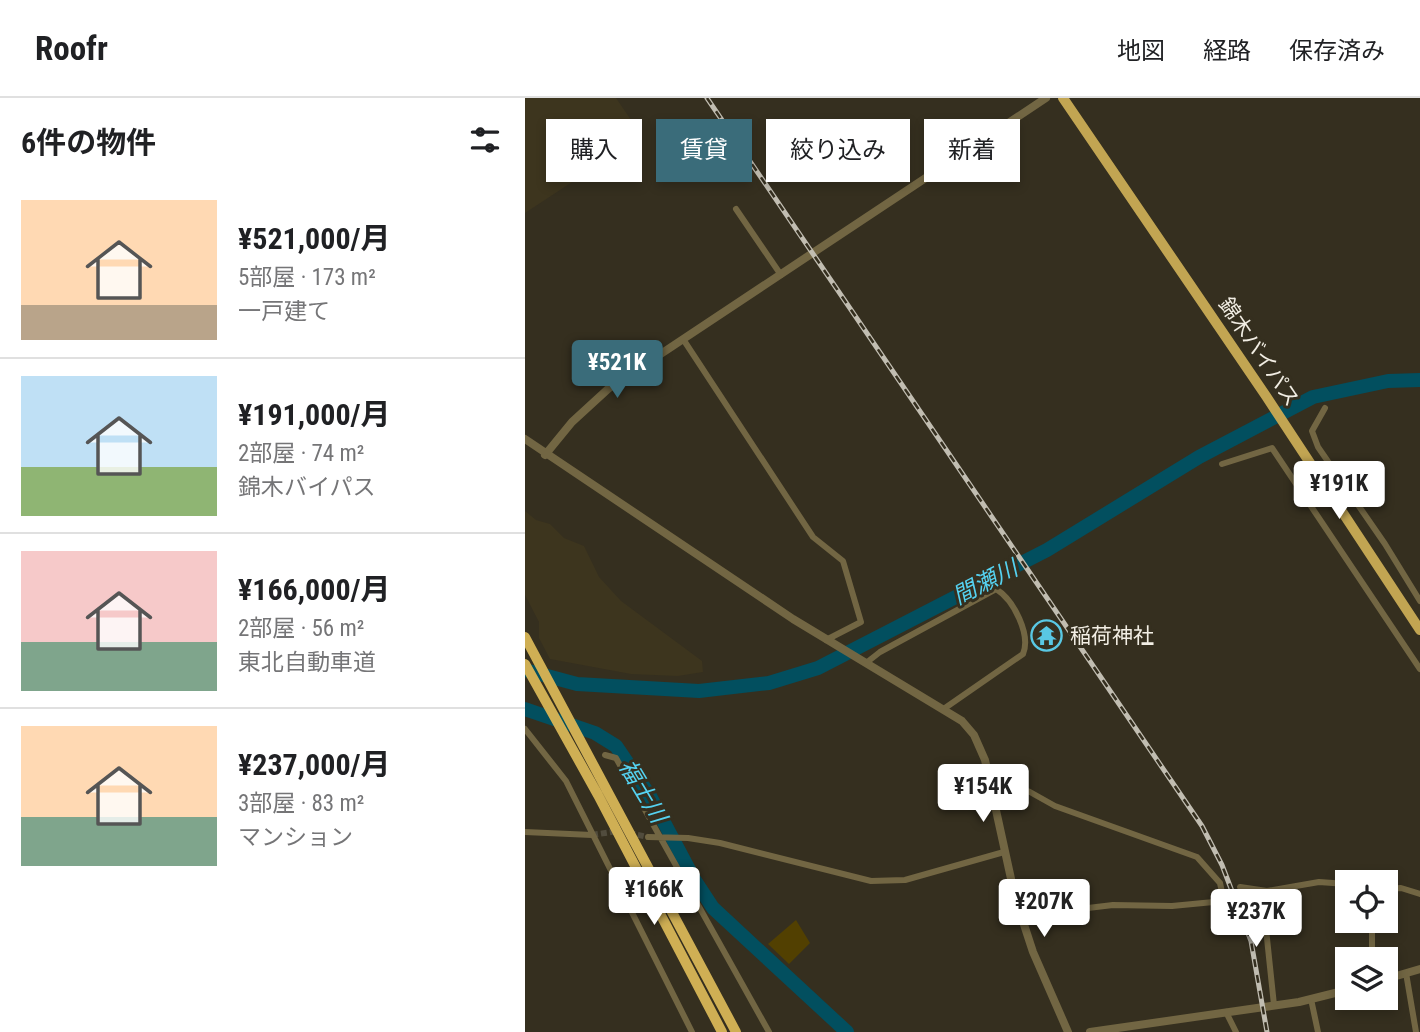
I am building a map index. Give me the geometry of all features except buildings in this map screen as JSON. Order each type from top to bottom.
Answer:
[{"type":"highway","name":"錦木バイパス","points":[[1063,98],[1269,401],[1420,630]]},
{"type":"highway","points":[[526,640],[584,743],[736,1032]]},
{"type":"highway","points":[[525,664],[722,1032]]},
{"type":"street","points":[[545,455],[572,422],[608,389],[1046,98]]},
{"type":"street","points":[[736,208],[781,275]]},
{"type":"street","points":[[683,339],[740,421],[813,537],[843,561],[861,622],[831,643]]},
{"type":"street","points":[[1325,408],[1312,431],[1318,447],[1385,544],[1420,601]]},
{"type":"street","points":[[525,439],[545,455],[831,643],[963,721],[974,735],[989,780],[1004,852],[1033,952],[1069,1032]]},
{"type":"street","points":[[1222,464],[1272,448],[1420,669]]},
{"type":"street","points":[[863,662],[996,589],[1004,594],[1024,630],[1023,654],[991,673],[945,708]]},
{"type":"street","points":[[525,729],[566,782],[692,1032]]},
{"type":"street","points":[[605,755],[616,758],[769,1032]]},
{"type":"street","points":[[989,780],[1030,792],[1055,806],[1197,858],[1220,883],[1224,901],[1173,906],[1113,905],[1021,916]]},
{"type":"street","points":[[525,832],[592,835]]},
{"type":"street","points":[[647,837],[688,838],[871,881],[905,880],[1004,852]]},
{"type":"street","points":[[1240,887],[1262,891],[1319,882],[1335,883]]},
{"type":"street","points":[[1398,888],[1420,894]]},
{"type":"street","points":[[1262,891],[1274,1005]]},
{"type":"street","points":[[1398,975],[1420,969]]},
{"type":"street","points":[[1406,973],[1416,1032]]},
{"type":"street","points":[[1090,1032],[1274,1005],[1335,993]]},
{"type":"street","points":[[1311,999],[1318,1032]]},
{"type":"street","points":[[1226,1012],[1236,1032]]},
{"type":"shaded area","points":[[525,98],[616,98],[630,119],[546,119],[546,182],[572,182],[525,213]]},
{"type":"shaded area","points":[[525,511],[536,520],[550,524],[564,538],[584,546],[599,577],[621,601],[702,661],[703,672],[678,676],[631,674],[550,659],[539,638],[539,622],[525,595]]},
{"type":"shaded area","points":[[796,920],[810,943],[789,964],[768,944]]},
{"type":"waterway","name":"間瀬川","points":[[525,670],[577,684],[699,691],[769,683],[818,668],[1047,550],[1199,457],[1313,397],[1388,381],[1420,380]]},
{"type":"waterway","name":"福士川","points":[[525,709],[595,733],[616,746],[650,796],[694,879],[713,908],[847,1032]]},
{"type":"tunnel","points":[[592,835],[618,831]]},
{"type":"tunnel","points":[[629,833],[648,837]]},
{"type":"railway","points":[[707,98],[1202,826],[1222,865],[1251,941],[1267,1032]]},
{"type":"place","name":"稲荷神社","points":[[1047,636]]}]
